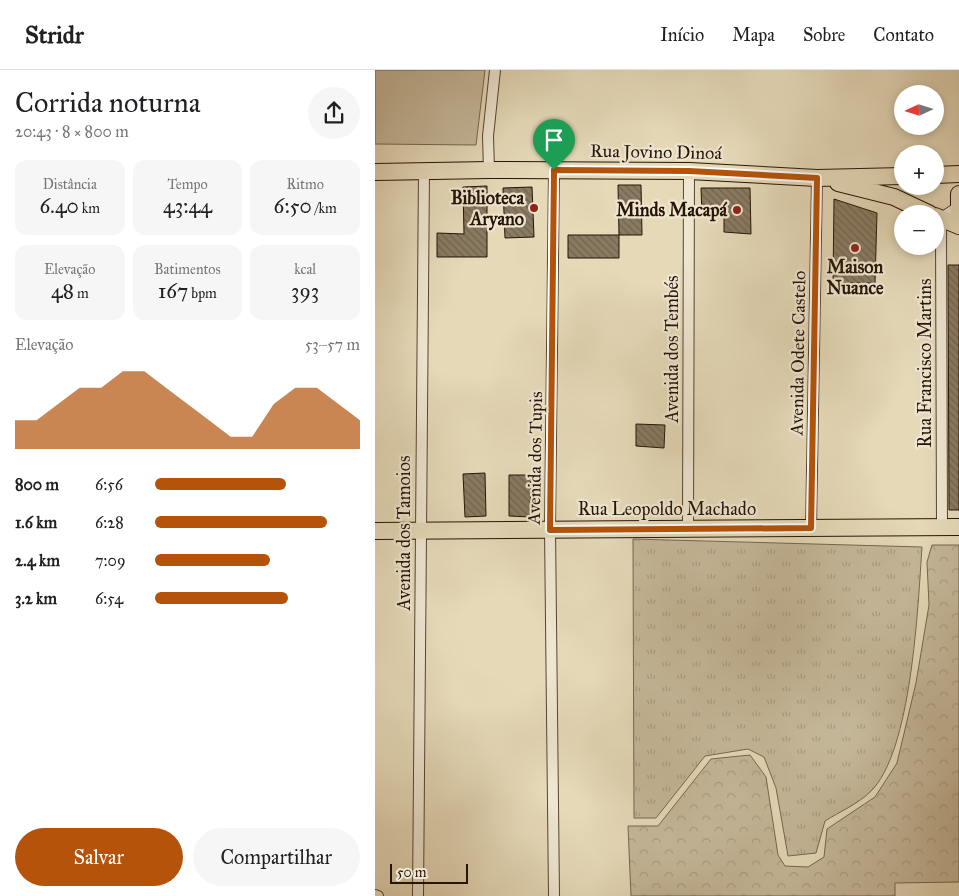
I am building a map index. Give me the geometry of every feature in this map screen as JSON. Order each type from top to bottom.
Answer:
[{"type":"main road","name":"Rua Jovino Dinoá","points":[[375,172],[489,170],[689,171],[817,178],[894,176]]},
{"type":"main road","points":[[944,175],[959,174]]},
{"type":"main road","name":"Rua Jovino Dinoá","points":[[817,178],[895,198],[911,205]]},
{"type":"main road","name":"Rua Jovino Dinoá","points":[[944,219],[959,226]]},
{"type":"main road","name":"Rua Leopoldo Machado","points":[[375,531],[688,527],[959,527]]},
{"type":"street","points":[[489,170],[488,136],[495,70]]},
{"type":"street","name":"Avenida dos Tupis","points":[[554,170],[550,530],[554,896]]},
{"type":"street","name":"Avenida dos Tamoios","points":[[418,896],[424,171]]},
{"type":"street","name":"Avenida dos Tembés","points":[[688,527],[689,171]]},
{"type":"street","name":"Avenida Odete Castelo","points":[[811,528],[817,178]]},
{"type":"street","points":[[944,212],[959,205]]},
{"type":"street","name":"Rua Francisco Martins","points":[[937,255],[942,527]]},
{"type":"green space","points":[[375,70],[485,70],[476,145],[375,144]]},
{"type":"green space","points":[[633,539],[922,547],[915,639],[910,676],[904,712],[895,745],[884,773],[870,792],[825,821],[816,853],[788,856],[776,788],[764,757],[748,749],[705,756],[656,818],[634,818]]},
{"type":"green space","points":[[932,545],[959,545],[959,882],[895,883],[895,896],[631,896],[628,826],[658,826],[711,759],[750,755],[766,777],[778,855],[785,866],[808,867],[824,857],[827,829],[875,797],[897,763],[916,683],[929,605],[927,562]]},
{"type":"building","points":[[618,185],[641,185],[642,235],[619,235]]},
{"type":"building","points":[[487,186],[487,257],[437,257],[437,233],[464,234],[463,187]]},
{"type":"building","points":[[532,187],[534,237],[505,238],[503,188]]},
{"type":"building","name":"Minds Macapá","points":[[701,188],[750,188],[751,234],[724,232],[724,215],[702,216]]},
{"type":"building","name":"Maison Nuance","points":[[834,199],[877,213],[875,283],[833,283]]},
{"type":"building","points":[[568,235],[619,235],[619,258],[568,258]]},
{"type":"building","points":[[948,265],[959,265],[959,510],[949,510]]},
{"type":"building","points":[[636,424],[665,425],[664,448],[636,446]]},
{"type":"building","points":[[485,473],[486,516],[465,517],[463,474]]},
{"type":"building","points":[[509,475],[531,475],[530,517],[509,516]]},
{"type":"place","name":"Biblioteca Aryano","points":[[534,208]]},
{"type":"place","name":"Minds Macapá","points":[[737,210]]},
{"type":"place","name":"Maison Nuance","points":[[855,248]]},
{"type":"route","points":[[554,170],[689,171],[817,178],[811,528],[688,527],[550,530],[554,170]]}]
